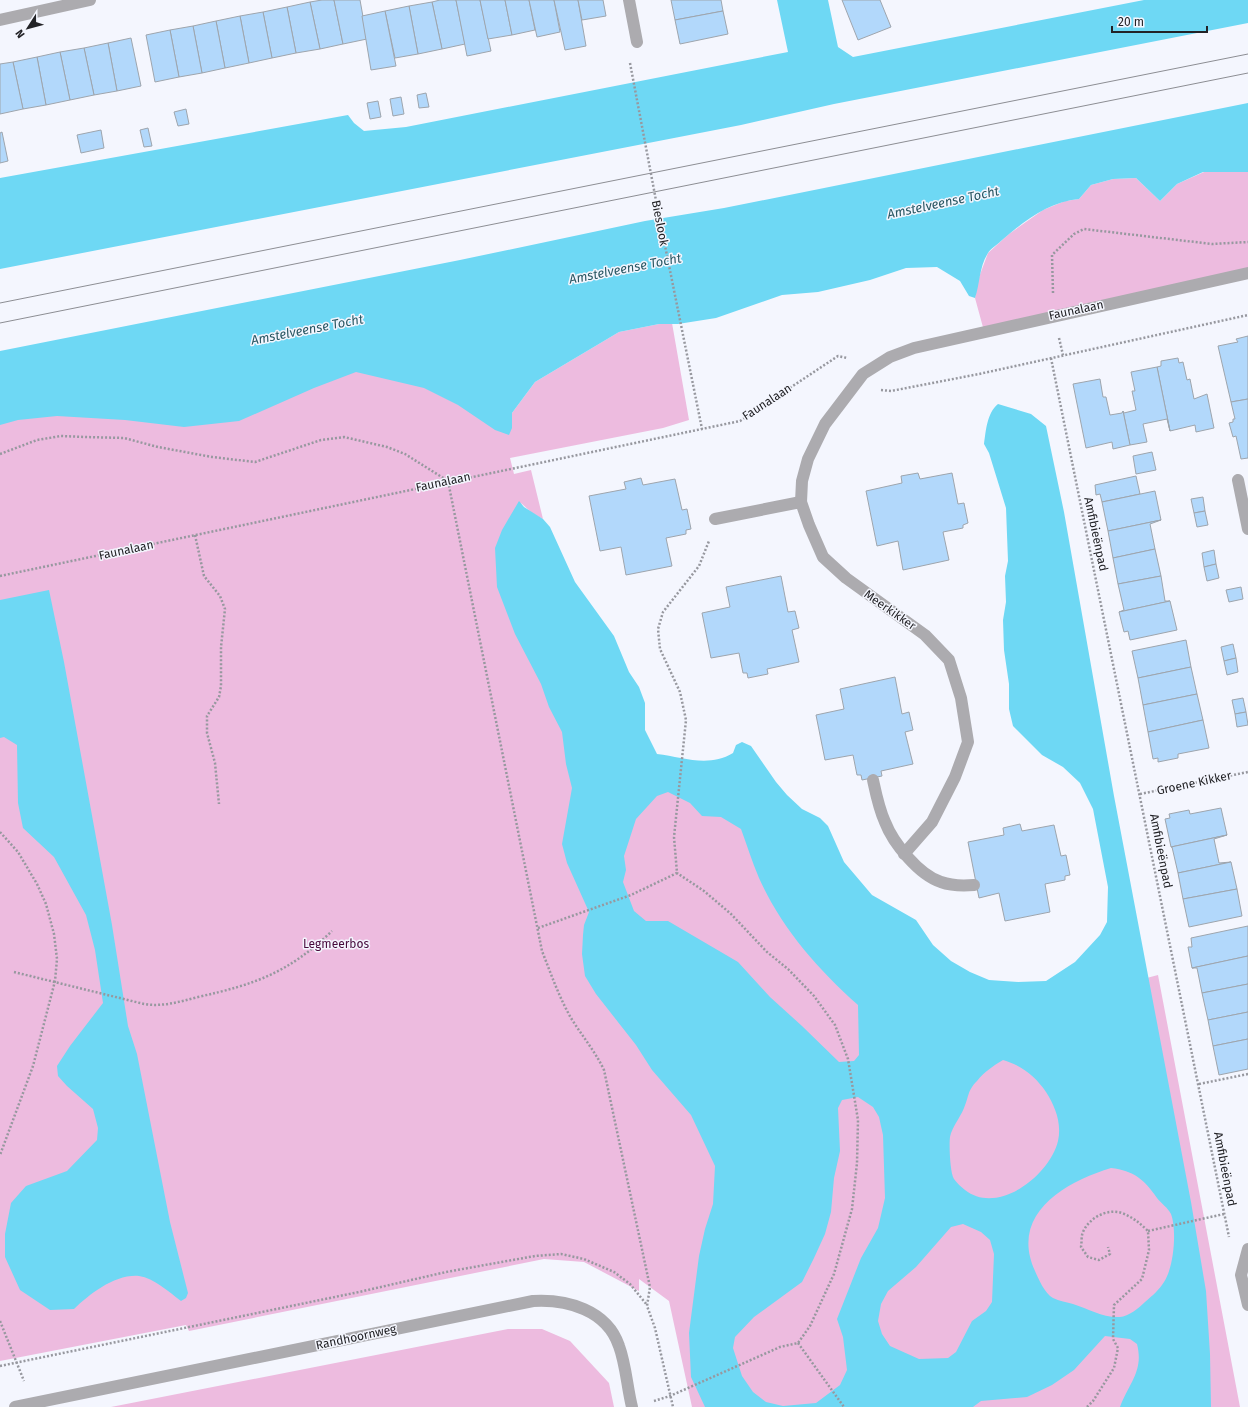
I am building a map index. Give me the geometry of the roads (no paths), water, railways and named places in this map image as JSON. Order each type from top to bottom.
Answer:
[{"type":"street","points":[[0,20],[90,0]]},
{"type":"street","points":[[629,0],[637,42]]},
{"type":"street","name":"Faunalaan","points":[[863,374],[890,357],[914,348],[1054,315],[1248,273]]},
{"type":"street","name":"Meerkikker","points":[[863,374],[825,424],[818,438],[808,459],[802,481],[801,502],[823,558],[846,578],[925,635],[949,660],[961,698],[968,742],[955,777],[932,822],[904,854]]},
{"type":"street","points":[[1238,480],[1248,529]]},
{"type":"street","points":[[714,519],[801,502]]},
{"type":"street","points":[[873,780],[884,821],[904,854],[922,870],[939,882],[959,886],[974,885]]},
{"type":"street","points":[[1248,1249],[1242,1275],[1248,1306]]},
{"type":"street","name":"Randhoornweg","points":[[14,1407],[525,1302],[549,1300],[578,1306],[601,1320],[609,1330],[619,1345],[632,1407]]},
{"type":"water","points":[[777,0],[828,0],[838,47],[853,57],[1144,0],[1248,0],[1248,23],[834,104],[741,125],[0,269],[0,178],[348,115],[354,123],[364,131],[406,127],[788,52]]},
{"type":"water","name":"Amstelveense Tocht","points":[[1248,103],[1248,172],[1203,172],[1177,184],[1160,201],[1136,178],[1113,179],[1091,185],[1079,199],[1047,208],[1019,226],[990,250],[985,258],[981,270],[975,298],[969,296],[960,281],[937,267],[906,268],[870,280],[818,292],[782,295],[716,318],[678,324],[659,324],[619,332],[535,382],[512,413],[512,428],[509,435],[495,430],[458,405],[424,388],[356,372],[314,388],[239,421],[184,427],[125,420],[57,416],[18,420],[0,425],[0,351],[460,260],[645,221],[724,208]]},
{"type":"water","points":[[998,404],[1031,414],[1046,426],[1064,512],[1114,796],[1191,1202],[1206,1291],[1210,1354],[1211,1407],[1120,1407],[1137,1369],[1139,1353],[1137,1344],[1130,1339],[1105,1336],[1074,1370],[1052,1385],[1027,1397],[981,1401],[973,1407],[705,1407],[691,1377],[689,1333],[699,1256],[705,1229],[713,1204],[715,1166],[691,1115],[652,1070],[636,1045],[596,994],[585,976],[582,954],[583,935],[584,925],[589,912],[567,863],[562,844],[572,788],[566,764],[562,732],[549,707],[541,684],[515,634],[497,587],[495,548],[502,530],[519,501],[524,507],[543,519],[550,527],[575,582],[614,636],[629,672],[639,687],[645,703],[645,730],[657,754],[705,761],[714,760],[733,753],[736,745],[742,742],[751,746],[787,795],[802,809],[820,818],[828,826],[844,862],[872,895],[916,920],[933,945],[951,961],[970,972],[989,980],[1018,982],[1046,981],[1075,962],[1100,935],[1107,922],[1108,887],[1093,809],[1080,783],[1063,767],[1042,755],[1013,726],[1009,709],[1009,684],[1004,650],[1003,620],[1006,602],[1005,576],[1008,561],[1006,508],[989,453],[984,444],[989,417]],"holes":[[[668,792],[690,803],[702,816],[721,817],[741,829],[759,878],[778,914],[802,947],[828,977],[858,1005],[859,1055],[854,1061],[839,1062],[770,997],[738,962],[668,921],[646,921],[634,911],[623,882],[626,870],[624,856],[636,819],[657,796]],[[1003,1060],[1010,1062],[1028,1072],[1046,1092],[1057,1115],[1059,1128],[1058,1141],[1053,1154],[1045,1167],[1021,1188],[1007,1195],[992,1198],[978,1197],[959,1185],[953,1176],[950,1152],[950,1137],[952,1130],[964,1108],[971,1088],[989,1069]],[[858,1097],[873,1107],[879,1117],[883,1135],[885,1198],[878,1228],[861,1258],[837,1319],[843,1337],[847,1370],[840,1385],[816,1403],[783,1406],[766,1402],[753,1392],[742,1376],[733,1348],[735,1337],[754,1317],[802,1282],[825,1234],[831,1212],[834,1178],[840,1151],[838,1108],[842,1100]],[[1111,1168],[1126,1171],[1138,1177],[1148,1186],[1168,1210],[1173,1221],[1174,1248],[1170,1267],[1162,1285],[1137,1309],[1123,1317],[1102,1315],[1050,1296],[1038,1278],[1029,1251],[1029,1233],[1035,1217],[1046,1203],[1076,1182]],[[963,1224],[981,1232],[990,1240],[994,1254],[992,1302],[986,1311],[972,1321],[956,1352],[948,1358],[919,1359],[890,1346],[882,1334],[878,1321],[881,1304],[888,1291],[916,1267],[951,1227]]]},
{"type":"water","points":[[49,590],[64,662],[112,925],[128,1026],[137,1054],[170,1222],[188,1293],[186,1298],[181,1301],[150,1279],[139,1276],[130,1276],[121,1278],[95,1291],[74,1309],[50,1310],[20,1290],[5,1257],[5,1234],[11,1203],[26,1186],[67,1171],[97,1140],[98,1128],[93,1109],[58,1076],[57,1066],[70,1046],[103,1003],[95,950],[86,915],[54,857],[23,828],[18,803],[17,745],[4,737],[0,738],[0,600]]},
{"type":"tram line","points":[[0,303],[1248,54]]},
{"type":"tram line","points":[[0,323],[1248,73]]},
{"type":"park label","name":"Legmeerbos","points":[[336,944]]}]
